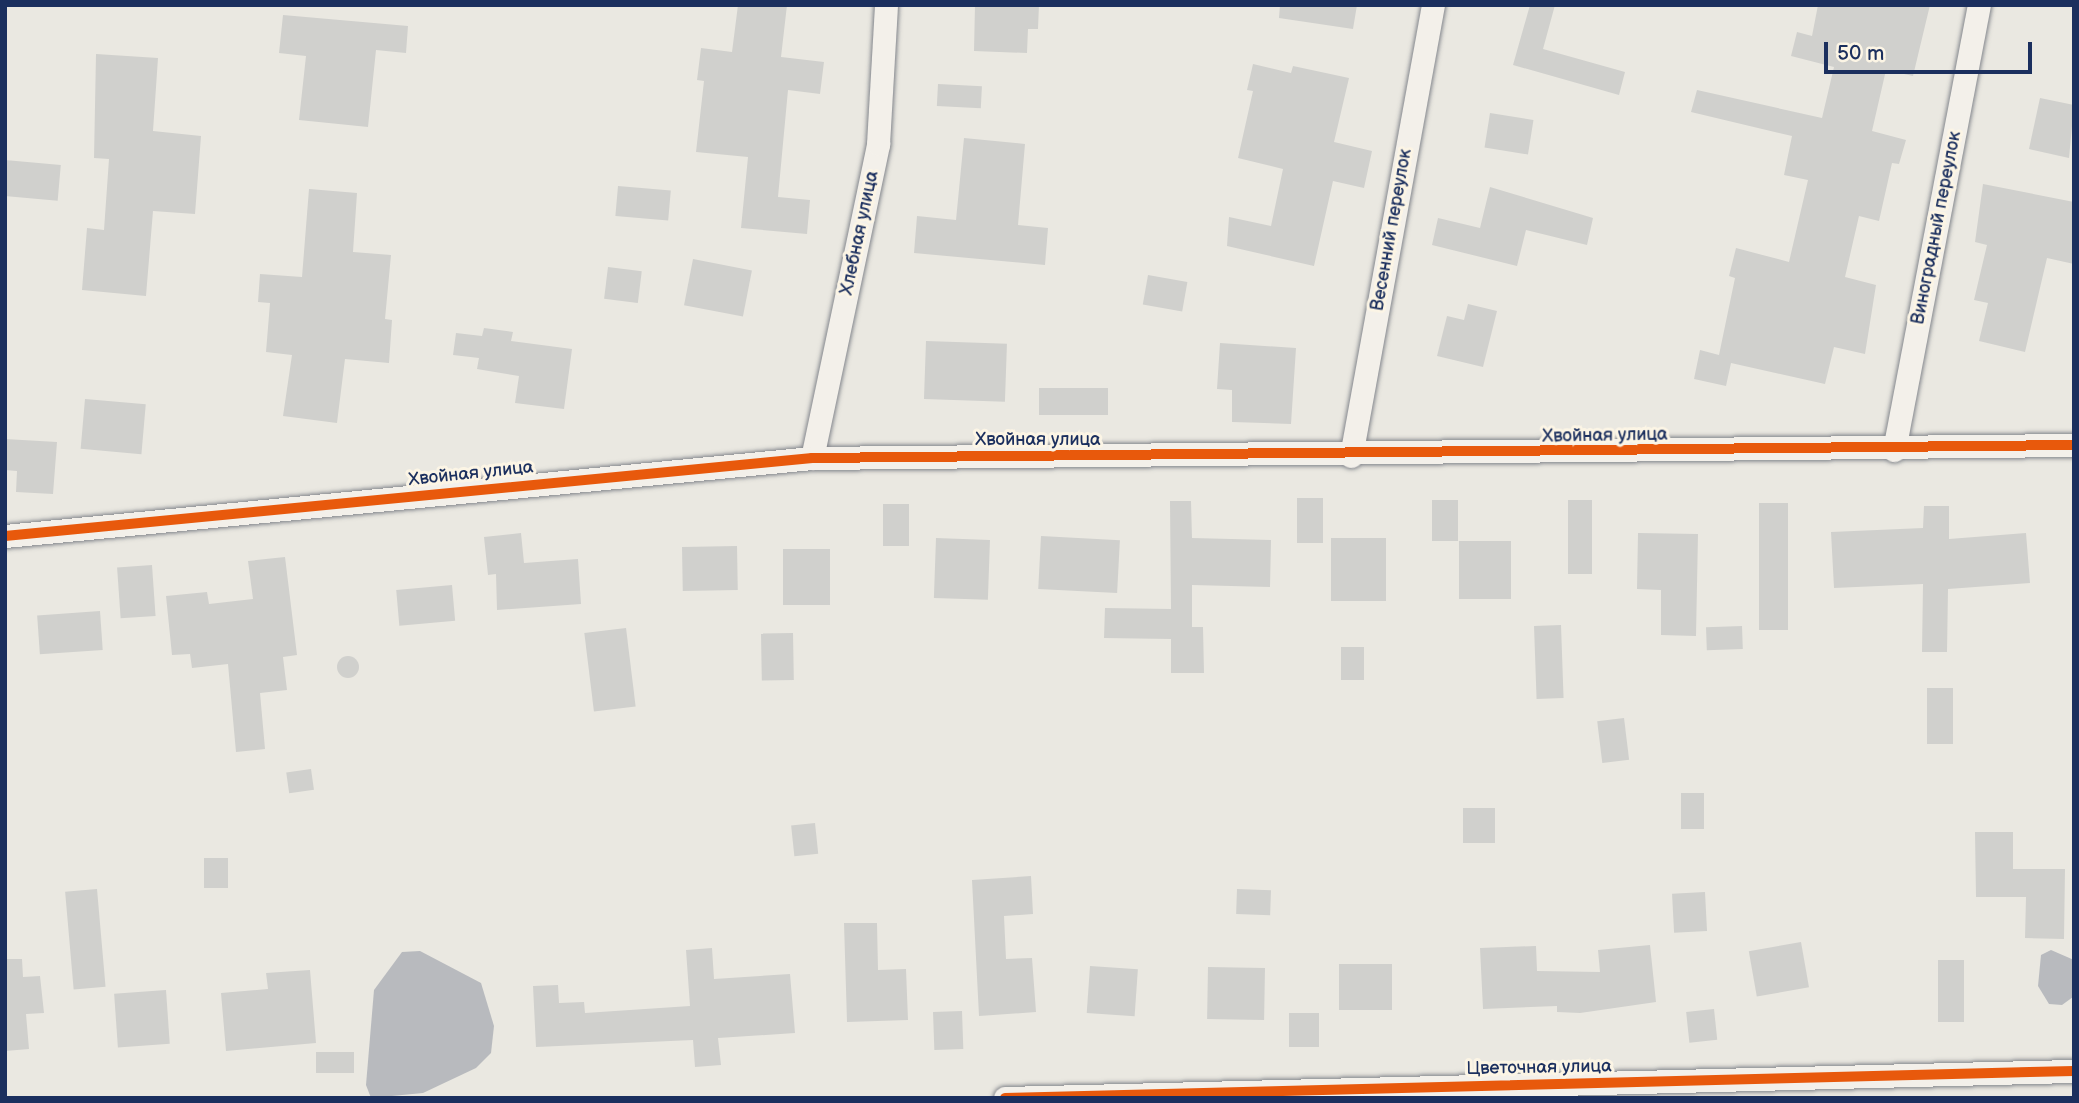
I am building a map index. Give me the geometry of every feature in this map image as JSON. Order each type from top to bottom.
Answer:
[{"type":"street","name":"Хлебная улица","points":[[812,458],[878,144],[886,5]]},
{"type":"street","name":"Весенний переулок","points":[[1351,456],[1433,5]]},
{"type":"street","name":"Виноградный переулок","points":[[1894,450],[1979,5]]},
{"type":"street","name":"Хвойная улица","points":[[5,536],[812,458],[1351,456],[1894,450],[2074,445]]},
{"type":"street","name":"Цветочная улица","points":[[1005,1098],[1807,1089],[2074,1071]]},
{"type":"shaded area","points":[[2051,950],[2074,960],[2073,997],[2062,1005],[2049,1004],[2038,986],[2041,955]]},
{"type":"shaded area","points":[[420,951],[481,983],[494,1026],[491,1053],[476,1068],[423,1093],[371,1098],[366,1085],[374,990],[402,952]]},
{"type":"building","points":[[738,5],[787,5],[781,57],[824,62],[820,94],[788,90],[778,197],[810,200],[807,234],[741,228],[748,157],[696,152],[704,81],[697,80],[701,48],[732,52]]},
{"type":"building","points":[[975,5],[1039,5],[1038,29],[1028,29],[1027,53],[974,51]]},
{"type":"building","points":[[1280,5],[1357,5],[1353,29],[1279,18]]},
{"type":"building","points":[[1530,5],[1555,5],[1543,49],[1625,72],[1619,95],[1513,65]]},
{"type":"building","points":[[1818,5],[1930,5],[1913,76],[1886,70],[1872,131],[1906,140],[1899,164],[1892,163],[1879,221],[1859,216],[1845,277],[1876,285],[1865,354],[1834,347],[1825,384],[1731,363],[1726,386],[1694,379],[1700,350],[1719,355],[1735,278],[1729,276],[1736,248],[1789,262],[1808,180],[1784,175],[1792,136],[1691,112],[1697,90],[1822,118],[1834,67],[1791,56],[1797,32],[1812,36]]},
{"type":"building","points":[[283,15],[408,26],[406,53],[376,50],[368,127],[299,120],[306,56],[279,53]]},
{"type":"building","points":[[96,54],[158,58],[153,131],[201,136],[195,214],[153,211],[146,296],[82,290],[87,228],[104,230],[109,159],[94,158]]},
{"type":"building","points":[[1253,64],[1291,73],[1293,66],[1349,78],[1334,142],[1372,151],[1364,188],[1333,181],[1314,266],[1227,246],[1229,217],[1271,226],[1283,169],[1238,158],[1253,91],[1247,90]]},
{"type":"building","points":[[938,84],[982,86],[981,108],[937,106]]},
{"type":"building","points":[[2040,98],[2074,105],[2069,158],[2029,149]]},
{"type":"building","points":[[1490,113],[1533,120],[1528,154],[1485,148]]},
{"type":"building","points":[[964,138],[1025,144],[1018,225],[1048,228],[1045,265],[914,253],[917,216],[956,220]]},
{"type":"building","points":[[5,160],[61,165],[58,201],[5,196]]},
{"type":"building","points":[[1983,184],[2074,202],[2074,264],[2047,258],[2025,352],[1979,341],[1988,303],[1974,300],[1987,245],[1975,242]]},
{"type":"building","points":[[618,186],[671,191],[668,221],[615,216]]},
{"type":"building","points":[[1490,187],[1593,218],[1587,245],[1526,230],[1517,266],[1432,245],[1438,218],[1480,228]]},
{"type":"building","points":[[309,189],[357,193],[353,252],[391,255],[385,319],[392,320],[389,363],[345,359],[337,423],[283,416],[292,355],[266,352],[270,303],[258,302],[260,274],[302,277]]},
{"type":"building","points":[[693,259],[752,270],[743,317],[684,305]]},
{"type":"building","points":[[608,267],[642,271],[638,303],[604,299]]},
{"type":"building","points":[[1148,275],[1187,282],[1182,311],[1143,305]]},
{"type":"building","points":[[1468,304],[1497,311],[1483,367],[1437,356],[1447,316],[1464,320]]},
{"type":"building","points":[[484,328],[513,332],[511,341],[572,349],[564,409],[515,403],[519,376],[477,369],[479,358],[453,355],[456,333],[482,336]]},
{"type":"building","points":[[926,341],[1007,344],[1005,402],[924,399]]},
{"type":"building","points":[[1220,343],[1296,348],[1291,424],[1232,422],[1232,390],[1217,389]]},
{"type":"building","points":[[1039,388],[1108,388],[1108,415],[1039,415]]},
{"type":"building","points":[[85,399],[146,404],[141,454],[81,449]]},
{"type":"building","points":[[5,439],[57,442],[53,494],[16,492],[17,471],[5,470]]},
{"type":"building","points":[[1297,498],[1323,498],[1323,543],[1297,543]]},
{"type":"building","points":[[1432,500],[1458,500],[1458,541],[1432,541]]},
{"type":"building","points":[[1568,500],[1592,500],[1592,574],[1568,574]]},
{"type":"building","points":[[1170,501],[1191,501],[1192,538],[1271,540],[1270,587],[1192,585],[1192,627],[1203,627],[1204,673],[1171,673],[1171,639],[1104,638],[1105,608],[1171,609]]},
{"type":"building","points":[[1759,503],[1788,503],[1788,630],[1759,630]]},
{"type":"building","points":[[883,504],[909,504],[909,546],[883,546]]},
{"type":"building","points":[[1924,506],[1949,506],[1949,539],[2026,533],[2030,583],[1948,589],[1947,652],[1922,652],[1923,584],[1834,588],[1831,532],[1923,528]]},
{"type":"building","points":[[521,533],[524,563],[578,559],[581,604],[497,610],[496,574],[488,575],[484,537]]},
{"type":"building","points":[[1638,533],[1698,534],[1696,636],[1661,635],[1661,590],[1637,589]]},
{"type":"building","points":[[1041,536],[1120,540],[1117,593],[1038,589]]},
{"type":"building","points":[[936,538],[990,540],[988,600],[934,598]]},
{"type":"building","points":[[1331,538],[1386,538],[1386,601],[1331,601]]},
{"type":"building","points":[[1459,541],[1511,541],[1511,599],[1459,599]]},
{"type":"building","points":[[737,546],[738,590],[683,591],[682,547]]},
{"type":"building","points":[[783,549],[830,549],[830,605],[783,605]]},
{"type":"building","points":[[285,557],[297,655],[283,657],[287,690],[260,693],[265,749],[236,752],[228,664],[192,668],[190,654],[172,655],[166,596],[207,592],[209,604],[253,599],[248,561]]},
{"type":"building","points":[[152,565],[156,616],[121,618],[117,567]]},
{"type":"building","points":[[452,585],[455,621],[399,626],[396,590]]},
{"type":"building","points":[[100,611],[103,650],[40,654],[37,615]]},
{"type":"building","points":[[1561,625],[1564,698],[1537,699],[1534,626]]},
{"type":"building","points":[[1742,626],[1743,649],[1707,650],[1706,627]]},
{"type":"building","points":[[626,628],[636,706],[594,712],[584,633]]},
{"type":"building","points":[[793,633],[794,680],[762,681],[761,634]]},
{"type":"building","points":[[1341,647],[1364,647],[1364,680],[1341,680]]},
{"type":"building","points":[[348,656],[356,659],[359,667],[356,675],[348,678],[340,675],[337,667],[340,659]]},
{"type":"building","points":[[1927,688],[1953,688],[1953,744],[1927,744]]},
{"type":"building","points":[[1624,718],[1629,760],[1602,763],[1597,721]]},
{"type":"building","points":[[311,769],[314,790],[289,793],[286,772]]},
{"type":"building","points":[[1681,793],[1704,793],[1704,829],[1681,829]]},
{"type":"building","points":[[1463,808],[1495,808],[1495,843],[1463,843]]},
{"type":"building","points":[[815,823],[818,854],[794,856],[791,826]]},
{"type":"building","points":[[1975,832],[2013,832],[2013,869],[2065,869],[2064,939],[2025,938],[2026,897],[1976,897]]},
{"type":"building","points":[[204,858],[228,858],[228,888],[204,888]]},
{"type":"building","points":[[1031,876],[1033,914],[1004,916],[1006,959],[1032,958],[1036,1012],[979,1016],[972,880]]},
{"type":"building","points":[[97,889],[106,987],[74,989],[65,892]]},
{"type":"building","points":[[1237,889],[1271,890],[1270,915],[1236,914]]},
{"type":"building","points":[[1705,892],[1707,931],[1674,933],[1672,894]]},
{"type":"building","points":[[844,923],[877,923],[878,970],[906,969],[908,1020],[847,1022]]},
{"type":"building","points":[[1801,942],[1809,987],[1757,997],[1749,951]]},
{"type":"building","points":[[1650,945],[1656,1002],[1580,1013],[1557,1012],[1557,1006],[1483,1009],[1480,948],[1536,946],[1537,971],[1600,972],[1598,950]]},
{"type":"building","points":[[712,948],[714,979],[790,974],[795,1033],[718,1038],[721,1065],[695,1067],[693,1040],[536,1047],[533,986],[558,985],[559,1003],[584,1002],[585,1013],[690,1006],[686,950]]},
{"type":"building","points":[[5,959],[22,959],[23,977],[40,976],[44,1013],[26,1014],[29,1049],[5,1051]]},
{"type":"building","points":[[1938,960],[1964,960],[1964,1022],[1938,1022]]},
{"type":"building","points":[[1339,964],[1392,964],[1392,1010],[1339,1010]]},
{"type":"building","points":[[1090,966],[1138,969],[1135,1016],[1087,1013]]},
{"type":"building","points":[[1208,967],[1265,968],[1264,1020],[1207,1019]]},
{"type":"building","points":[[310,970],[316,1043],[226,1051],[221,993],[268,989],[266,973]]},
{"type":"building","points":[[166,990],[170,1044],[118,1047],[114,994]]},
{"type":"building","points":[[1714,1009],[1717,1040],[1689,1043],[1686,1012]]},
{"type":"building","points":[[962,1011],[963,1049],[934,1050],[933,1012]]},
{"type":"building","points":[[1289,1013],[1319,1013],[1319,1047],[1289,1047]]},
{"type":"building","points":[[316,1052],[354,1052],[354,1073],[316,1073]]},
{"type":"cycle path","points":[[5,536],[812,458],[2074,445]]},
{"type":"cycle path","points":[[1005,1098],[2074,1071]]}]
